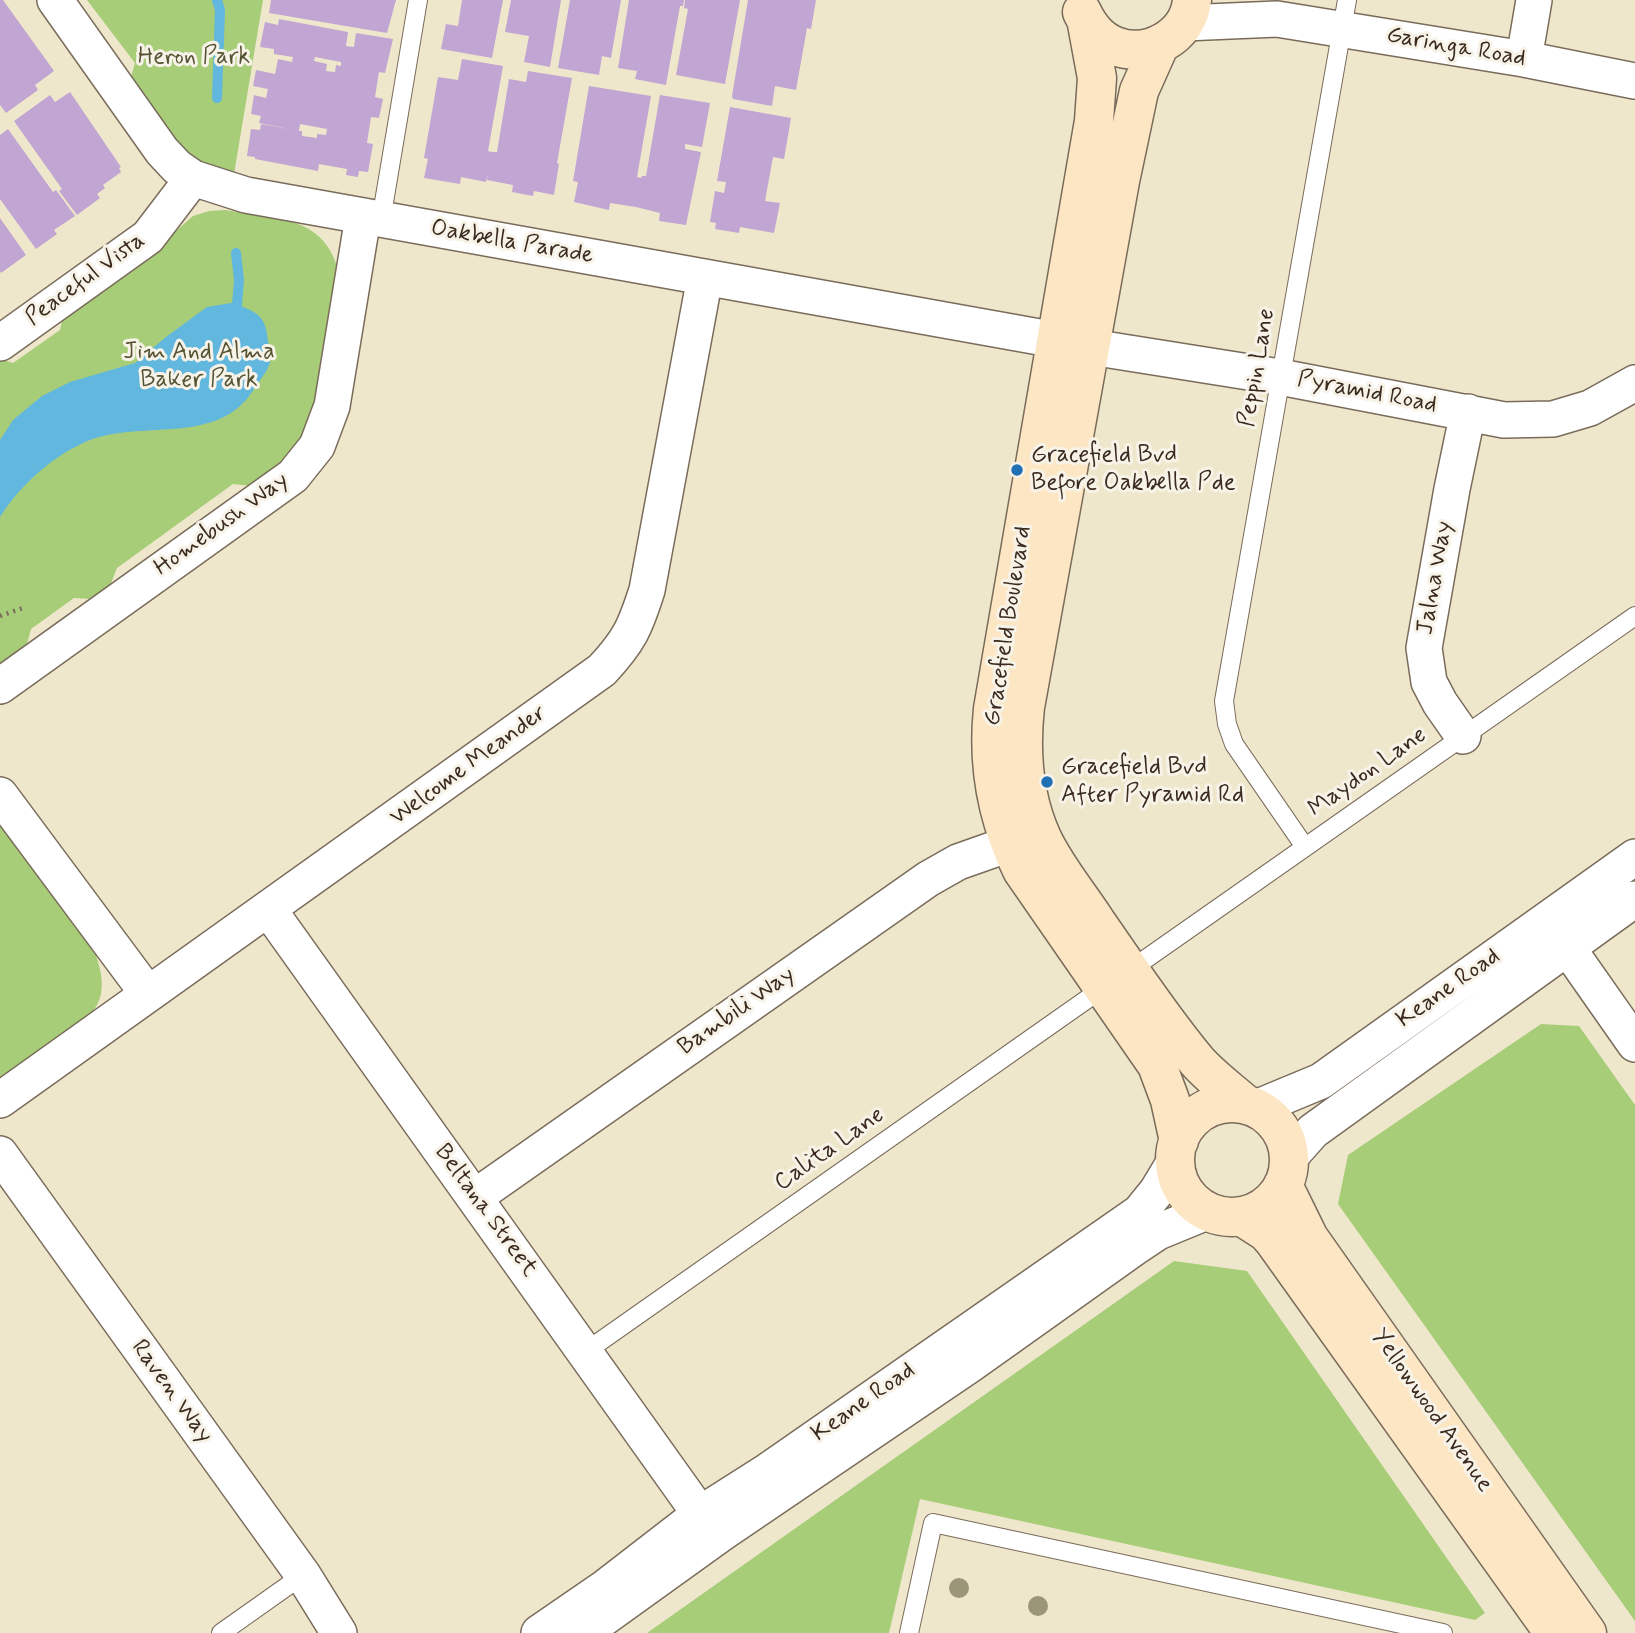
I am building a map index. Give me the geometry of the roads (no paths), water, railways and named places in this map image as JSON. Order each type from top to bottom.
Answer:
[{"type":"street","name":"Oakbella Parade","points":[[55,0],[162,151],[177,167],[193,178],[246,195],[372,219],[1074,343]]},
{"type":"street","name":"Garinga Road","points":[[1244,0],[1277,19]]},
{"type":"street","points":[[1524,59],[1534,0]]},
{"type":"street","points":[[1083,12],[1099,37],[1115,46],[1132,50],[1179,22]]},
{"type":"street","name":"Gracefield Boulevard","points":[[1083,12],[1097,78],[1094,121],[1102,178]]},
{"type":"street","name":"Garinga Road","points":[[1179,22],[1345,15],[1524,59],[1635,81]]},
{"type":"street","name":"Gracefield Boulevard","points":[[1177,1151],[1170,1101],[1157,1065],[1116,979],[1042,837],[1028,794],[1022,751],[1074,343],[1102,178],[1139,91],[1179,22]]},
{"type":"street","name":"Peaceful Vista","points":[[0,342],[148,237],[193,178]]},
{"type":"street","name":"Homebush Way","points":[[0,686],[293,476],[305,462],[317,446],[332,406],[372,219]]},
{"type":"street","name":"Welcome Meander","points":[[0,1100],[602,670],[621,650],[636,624],[647,590],[705,277]]},
{"type":"street","name":"Gracefield Boulevard","points":[[1074,343],[991,730],[993,783],[1009,844],[1022,870],[1116,979],[1198,1063],[1250,1106]]},
{"type":"street","name":"Pyramid Road","points":[[1074,343],[1280,377],[1504,419],[1553,419],[1590,408],[1635,383]]},
{"type":"street","name":"Jalna Way","points":[[1463,736],[1429,682],[1424,648],[1468,412]]},
{"type":"street","points":[[0,795],[148,994]]},
{"type":"street","name":"Bambili Way","points":[[475,1197],[928,879],[958,862],[1009,844]]},
{"type":"street","name":"Keane Road","points":[[540,1633],[603,1589],[700,1514],[1140,1212],[1157,1191],[1191,1120],[1203,1111],[1230,1102],[1250,1106],[1321,1081],[1635,857]]},
{"type":"street","name":"Keane Road","points":[[583,1633],[722,1533],[971,1364],[1142,1242],[1158,1232],[1266,1206],[1313,1131],[1635,899]]},
{"type":"street","name":"Beltana Street","points":[[269,910],[700,1514]]},
{"type":"street","points":[[1567,947],[1635,1044]]},
{"type":"street","points":[[1250,1106],[1268,1115],[1284,1136],[1286,1171]]},
{"type":"street","points":[[1177,1151],[1182,1186],[1198,1205],[1225,1214]]},
{"type":"street","name":"Raven Way","points":[[0,1154],[303,1575],[339,1633]]},
{"type":"street","name":"Yellowwood Avenue","points":[[1286,1171],[1308,1238],[1587,1633]]},
{"type":"street","name":"Yellowwood Avenue","points":[[1225,1214],[1266,1232],[1275,1241],[1554,1633]]},
{"type":"lane","points":[[372,219],[418,0]]},
{"type":"lane","name":"Peppin Lane","points":[[1305,847],[1234,744],[1227,724],[1224,701],[1345,15]]},
{"type":"lane","name":"Maydon Lane","points":[[1116,979],[1635,617]]},
{"type":"lane","name":"Calita Lane","points":[[585,1352],[1116,979]]},
{"type":"lane","points":[[909,1633],[933,1523],[1443,1633]]},
{"type":"lane","points":[[221,1633],[303,1575]]},
{"type":"water","points":[[231,303],[260,317],[266,328],[270,356],[266,372],[238,407],[219,419],[198,426],[128,432],[83,443],[36,474],[0,517],[0,440],[13,420],[42,396],[70,382],[135,363],[207,307]]},
{"type":"waterway","points":[[217,0],[220,10],[217,98]]},
{"type":"waterway","points":[[236,253],[239,280],[237,305]]},
{"type":"place","name":"Gracefield Bvd Before Oakbella Pde","points":[[1017,470]]},
{"type":"place","name":"Gracefield Bvd After Pyramid Rd","points":[[1047,782]]},
{"type":"park label","name":"Heron Park","points":[[194,58]]},
{"type":"park label","name":"Jim And Alma Baker Park","points":[[199,367]]}]
